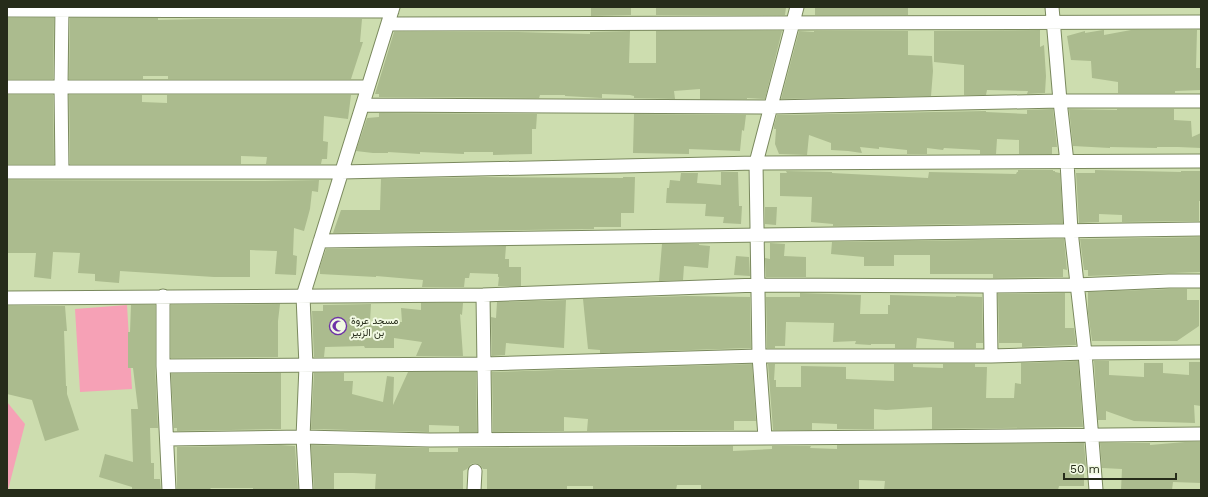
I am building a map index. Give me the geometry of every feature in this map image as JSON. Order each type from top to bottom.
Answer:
[{"type":"street","points":[[765,437],[759,356],[756,163],[797,7]]},
{"type":"street","points":[[1052,7],[1076,285],[1085,353],[1093,434],[1096,490]]},
{"type":"street","points":[[62,8],[62,172]]},
{"type":"street","points":[[7,10],[62,8],[393,9],[303,296],[306,366],[304,437],[306,490]]},
{"type":"street","points":[[388,24],[1201,22]]},
{"type":"street","points":[[7,87],[368,87]]},
{"type":"street","points":[[363,105],[771,107],[1060,101],[1201,101]]},
{"type":"street","points":[[7,172],[341,172],[756,163],[1201,161]]},
{"type":"street","points":[[320,241],[1201,229]]},
{"type":"street","points":[[7,298],[483,295],[758,284],[990,286],[1201,281]]},
{"type":"street","points":[[990,286],[991,356]]},
{"type":"street","points":[[483,295],[485,439]]},
{"type":"street","points":[[163,296],[169,490]]},
{"type":"street","points":[[164,366],[484,364],[759,356],[991,356],[1085,353],[1201,352]]},
{"type":"street","points":[[167,439],[304,437],[430,440],[1201,434]]},
{"type":"street","points":[[474,471],[474,490]]},
{"type":"shaded area","points":[[127,305],[132,389],[80,392],[75,309]]},
{"type":"shaded area","points":[[7,402],[25,424],[8,490],[7,490]]},
{"type":"building","points":[[591,7],[631,7],[631,15],[591,16]]},
{"type":"building","points":[[656,7],[786,7],[785,15],[656,15]]},
{"type":"building","points":[[815,7],[908,7],[908,15],[815,15]]},
{"type":"building","points":[[7,18],[54,18],[53,79],[7,79]]},
{"type":"building","points":[[70,18],[158,18],[158,20],[362,19],[360,42],[363,42],[351,79],[168,79],[168,76],[143,76],[143,79],[69,79]]},
{"type":"building","points":[[1040,30],[1040,47],[1044,45],[1046,76],[1045,93],[1027,94],[1028,91],[987,90],[986,95],[964,95],[964,65],[934,62],[934,31]]},
{"type":"building","points":[[1104,30],[1104,35],[1131,30],[1197,30],[1196,68],[1201,68],[1201,90],[1175,91],[1175,93],[1118,93],[1118,82],[1092,78],[1091,61],[1071,60],[1067,36],[1085,31],[1085,33]]},
{"type":"building","points":[[630,31],[629,63],[656,63],[656,31],[782,31],[765,99],[700,99],[700,89],[674,91],[675,99],[634,98],[634,96],[630,95],[602,94],[602,98],[565,95],[540,95],[539,98],[379,97],[379,94],[375,94],[394,32],[518,32],[590,34],[590,32]]},
{"type":"building","points":[[799,31],[908,31],[908,55],[932,56],[933,71],[931,96],[781,99]]},
{"type":"building","points":[[7,95],[53,95],[54,164],[7,164]]},
{"type":"building","points":[[69,95],[142,95],[142,102],[167,103],[167,95],[351,95],[348,119],[324,116],[323,141],[328,142],[327,159],[322,159],[321,164],[266,164],[267,157],[241,156],[241,164],[70,164]]},
{"type":"building","points":[[1053,109],[1057,147],[1052,147],[1052,154],[1019,154],[1019,140],[997,139],[996,154],[980,154],[980,150],[944,148],[943,150],[927,148],[927,154],[907,154],[907,150],[879,147],[879,149],[860,147],[862,153],[831,150],[831,143],[809,135],[807,155],[779,154],[775,144],[776,129],[774,129],[774,125],[777,115],[986,111],[1027,114],[1027,110]]},
{"type":"building","points":[[1069,109],[1174,109],[1174,120],[1191,121],[1192,137],[1201,133],[1201,148],[1110,148],[1073,146]]},
{"type":"building","points":[[379,113],[537,114],[536,129],[532,129],[532,154],[493,155],[493,152],[464,152],[464,154],[420,152],[420,154],[388,152],[373,153],[356,151],[367,118],[379,117]]},
{"type":"building","points":[[634,114],[746,115],[744,131],[742,130],[740,151],[689,149],[689,154],[633,153]]},
{"type":"building","points":[[1018,170],[1053,170],[1060,173],[1063,223],[833,226],[833,224],[811,222],[812,197],[780,196],[780,173],[787,173],[786,171],[832,172],[928,178],[929,172],[1016,174]]},
{"type":"building","points":[[1095,170],[1201,171],[1199,221],[1122,222],[1122,215],[1099,214],[1099,222],[1079,223],[1076,173],[1095,173]]},
{"type":"building","points":[[721,172],[738,172],[739,206],[742,206],[741,224],[723,223],[724,217],[705,216],[706,204],[666,203],[667,188],[669,188],[670,180],[680,181],[681,173],[698,173],[697,183],[721,185]]},
{"type":"building","points":[[635,177],[634,213],[621,213],[621,227],[594,227],[594,229],[333,233],[341,210],[380,210],[381,179]]},
{"type":"building","points":[[7,180],[319,180],[318,192],[312,191],[310,209],[304,231],[294,228],[293,255],[297,256],[296,275],[275,274],[277,251],[250,250],[250,277],[214,277],[120,271],[119,283],[95,281],[95,274],[78,273],[80,253],[53,252],[51,279],[34,277],[36,253],[7,253]]},
{"type":"building","points":[[765,207],[777,207],[776,225],[765,224]]},
{"type":"building","points":[[1201,237],[1201,272],[1088,276],[1088,270],[1084,270],[1080,239]]},
{"type":"building","points":[[1064,239],[1067,270],[1063,269],[1063,277],[993,278],[993,274],[930,274],[930,255],[894,255],[894,266],[864,266],[864,257],[831,254],[832,242]]},
{"type":"building","points":[[770,243],[785,244],[784,256],[806,257],[806,277],[766,277],[765,258],[770,259]]},
{"type":"building","points":[[662,244],[699,244],[710,246],[708,268],[684,266],[683,280],[659,281]]},
{"type":"building","points":[[506,246],[505,259],[509,259],[509,267],[521,267],[521,286],[498,286],[498,274],[470,273],[469,278],[465,278],[464,287],[422,287],[423,280],[376,276],[320,274],[320,267],[326,249]]},
{"type":"building","points":[[736,256],[749,257],[750,276],[734,275]]},
{"type":"building","points":[[1187,289],[1187,300],[1199,300],[1199,326],[1177,341],[1092,341],[1088,312],[1088,292]]},
{"type":"building","points":[[800,293],[861,295],[860,314],[888,314],[890,295],[982,297],[983,343],[976,343],[976,348],[954,348],[954,342],[917,338],[916,348],[895,348],[895,344],[871,345],[855,344],[856,341],[833,342],[834,323],[786,322],[785,346],[767,348],[766,297],[800,297]]},
{"type":"building","points":[[1065,293],[1065,328],[1074,328],[1076,345],[1022,347],[1022,343],[999,343],[998,294]]},
{"type":"building","points":[[687,296],[750,297],[751,348],[600,353],[600,350],[588,349],[583,299]]},
{"type":"building","points":[[566,300],[564,348],[506,343],[505,355],[492,356],[491,317],[496,318],[497,302]]},
{"type":"building","points":[[421,303],[463,303],[462,315],[460,314],[463,356],[416,356],[422,342],[394,338],[394,348],[365,348],[364,346],[325,347],[324,357],[314,357],[312,311],[323,311],[323,305],[371,304],[370,322],[399,323],[402,322],[401,308],[421,310]]},
{"type":"building","points":[[280,304],[278,321],[278,357],[171,358],[171,305]]},
{"type":"building","points":[[131,305],[155,305],[155,366],[158,428],[150,428],[151,463],[154,463],[154,479],[160,479],[161,490],[132,490],[132,487],[99,477],[105,454],[133,462],[131,409],[138,409],[133,368],[128,368],[128,332],[130,332]]},
{"type":"building","points":[[7,306],[65,306],[67,331],[64,331],[66,386],[67,394],[79,430],[45,441],[32,400],[7,394]]},
{"type":"building","points":[[1078,361],[1083,427],[932,429],[932,407],[886,410],[874,409],[874,429],[837,429],[837,424],[812,423],[812,430],[773,430],[768,364],[775,364],[774,380],[776,380],[776,387],[801,387],[801,366],[846,367],[846,379],[894,381],[894,364],[913,364],[913,367],[943,368],[943,364],[975,364],[975,367],[987,367],[986,398],[1014,398],[1015,383],[1021,384],[1021,363]]},
{"type":"building","points":[[1094,361],[1109,361],[1109,375],[1144,377],[1144,363],[1163,363],[1163,373],[1189,375],[1189,362],[1201,362],[1201,406],[1194,405],[1195,423],[1134,421],[1106,411],[1106,420],[1098,420]]},
{"type":"building","points":[[752,364],[756,421],[734,421],[734,430],[587,431],[588,419],[564,417],[564,431],[493,432],[492,372]]},
{"type":"building","points":[[408,372],[476,372],[477,432],[459,432],[459,426],[429,425],[429,432],[311,429],[314,373],[344,373],[344,381],[353,381],[352,394],[383,402],[387,376],[394,377],[393,405]]},
{"type":"building","points":[[281,373],[281,429],[177,431],[177,428],[174,428],[171,374]]},
{"type":"building","points":[[1201,442],[1201,483],[1173,482],[1172,490],[1121,490],[1122,469],[1102,468],[1100,443],[1150,443],[1150,445]]},
{"type":"building","points":[[1084,443],[1086,467],[1084,466],[1084,486],[1059,486],[1058,490],[884,490],[885,481],[859,480],[859,490],[732,490],[701,489],[701,485],[677,485],[676,490],[593,490],[593,486],[567,486],[567,490],[487,490],[487,469],[483,469],[480,465],[475,463],[471,464],[463,471],[463,490],[375,490],[376,474],[353,473],[334,473],[334,489],[314,489],[311,445],[429,448],[429,452],[458,452],[458,448],[733,446],[733,451],[772,449],[772,446],[811,446],[810,448],[837,449],[837,445]]},
{"type":"building","points":[[295,446],[298,490],[210,488],[211,489],[177,490],[177,447]]},
{"type":"place","name":"مسجد عروة بن الزبير","points":[[338,326]]}]
